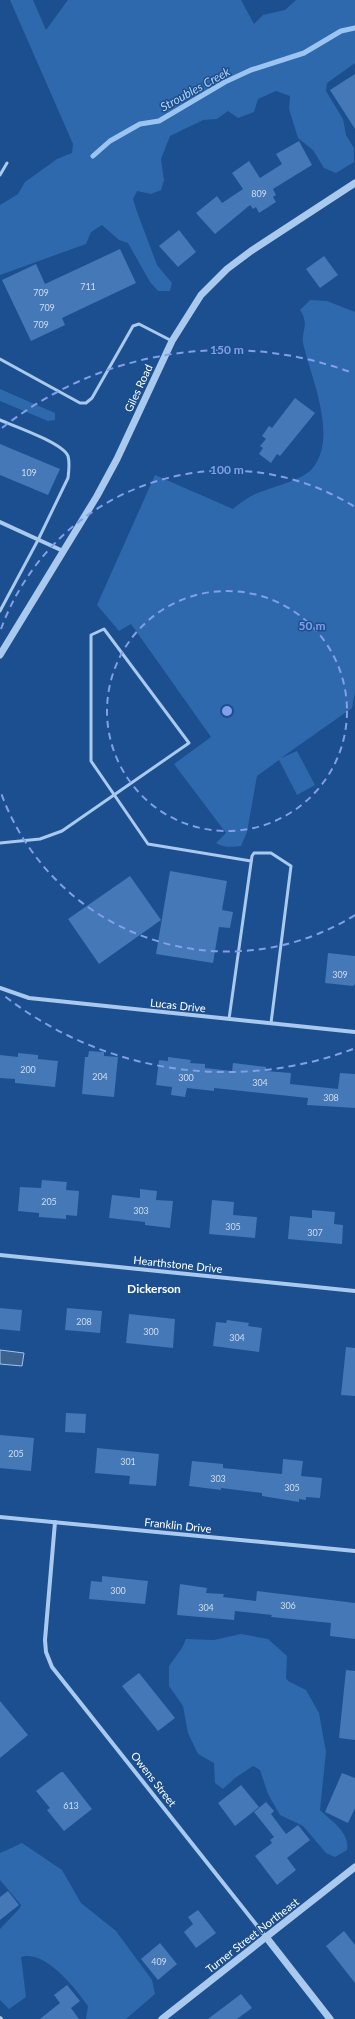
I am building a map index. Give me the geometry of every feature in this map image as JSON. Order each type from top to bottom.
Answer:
[{"type":"street","name":"Giles Road","points":[[0,656],[97,496],[117,459],[172,341],[201,295],[227,269],[263,243],[355,183]]},
{"type":"street","points":[[0,522],[63,551]]},
{"type":"street","name":"Lucas Drive","points":[[0,988],[29,998],[355,1032]]},
{"type":"street","name":"Hearthstone Drive","points":[[0,1255],[355,1291]]},
{"type":"street","name":"Franklin Drive","points":[[0,1517],[355,1551]]},
{"type":"street","name":"Owens Street","points":[[55,1522],[45,1640],[46,1652],[52,1667],[330,2019]]},
{"type":"street","name":"Turner Street Northeast","points":[[162,2019],[355,1868]]},
{"type":"lane","points":[[0,175],[7,162]]},
{"type":"lane","points":[[0,359],[80,403],[86,403],[92,398],[133,326],[139,324],[172,341]]},
{"type":"lane","points":[[0,420],[58,446],[68,455],[70,467],[68,478],[38,540],[0,611]]},
{"type":"lane","points":[[0,843],[40,839],[62,831],[114,795],[189,743],[104,629],[91,635],[90,761],[114,795],[148,844],[251,861]]},
{"type":"lane","points":[[229,1019],[251,861],[254,853],[271,853],[291,866],[271,1023]]},
{"type":"shaded area","points":[[10,0],[33,0],[46,30],[68,0],[241,0],[254,24],[263,15],[285,10],[296,0],[355,0],[355,63],[327,83],[326,91],[343,119],[346,135],[354,148],[354,162],[336,173],[324,168],[313,150],[298,138],[289,109],[290,96],[276,91],[258,99],[254,112],[238,118],[228,111],[217,119],[203,120],[170,136],[161,159],[164,180],[161,190],[151,194],[137,191],[133,199],[136,209],[157,265],[172,283],[170,291],[158,291],[150,282],[128,243],[119,240],[102,225],[91,232],[86,244],[0,275],[0,205],[18,194],[25,182],[57,159],[72,153],[73,144]]},
{"type":"shaded area","points":[[310,300],[327,301],[355,312],[355,692],[352,708],[281,758],[297,751],[315,785],[297,795],[279,760],[257,776],[247,832],[241,846],[231,847],[216,843],[226,833],[174,764],[211,737],[131,624],[119,631],[97,605],[155,475],[233,509],[259,492],[292,481],[311,470],[319,457],[323,443],[323,427],[317,393],[303,342],[305,321],[300,310]]},
{"type":"shaded area","points":[[0,389],[55,413],[55,420],[48,421],[0,401]]},
{"type":"shaded area","points":[[0,1350],[24,1353],[22,1366],[0,1364]]},
{"type":"shaded area","points":[[241,1634],[268,1639],[287,1656],[286,1678],[288,1681],[306,1690],[319,1713],[326,1752],[320,1810],[343,1832],[347,1844],[347,1850],[335,1857],[326,1853],[303,1826],[280,1815],[268,1794],[260,1770],[253,1766],[235,1778],[223,1789],[215,1783],[214,1763],[198,1754],[188,1733],[183,1706],[169,1686],[169,1666],[182,1648],[186,1639],[214,1640]]},
{"type":"shaded area","points":[[22,1843],[62,1870],[81,1903],[116,1931],[152,1980],[155,1994],[126,2019],[86,2019],[88,2006],[68,1981],[50,1965],[40,1959],[30,1956],[21,1957],[26,1997],[9,2009],[0,2000],[0,1929],[21,1905],[0,1880],[0,1853]]},
{"type":"building","points":[[355,74],[355,129],[330,90]]},
{"type":"building","points":[[299,141],[312,165],[273,189],[276,195],[273,197],[276,202],[259,213],[256,207],[253,209],[250,205],[215,234],[196,213],[217,196],[222,203],[243,189],[232,173],[249,161],[260,178],[282,164],[276,154]]},
{"type":"building","points":[[179,230],[196,252],[178,267],[159,246]]},
{"type":"building","points":[[120,249],[136,283],[62,318],[65,325],[31,341],[2,280],[36,264],[45,284]]},
{"type":"building","points":[[324,256],[338,275],[320,288],[306,269]]},
{"type":"building","points":[[295,398],[315,413],[280,456],[277,454],[271,463],[259,454],[263,448],[260,446],[266,439],[262,436],[269,426],[272,428]]},
{"type":"building","points":[[0,444],[60,469],[48,495],[0,475]]},
{"type":"building","points":[[170,871],[227,881],[222,910],[233,912],[230,928],[219,927],[213,963],[156,954]]},
{"type":"building","points":[[130,876],[161,920],[99,964],[68,919]]},
{"type":"building","points":[[328,953],[355,956],[355,984],[353,986],[325,983]]},
{"type":"building","points":[[89,1051],[104,1052],[104,1056],[118,1057],[114,1097],[82,1094],[85,1057],[88,1057]]},
{"type":"building","points":[[18,1053],[38,1055],[38,1059],[58,1061],[55,1087],[15,1083],[15,1079],[0,1078],[0,1055],[18,1057]]},
{"type":"building","points":[[168,1057],[191,1060],[190,1063],[205,1064],[205,1068],[232,1071],[233,1063],[266,1067],[266,1071],[291,1073],[290,1084],[338,1089],[340,1073],[355,1074],[355,1108],[307,1105],[308,1098],[214,1088],[214,1091],[187,1088],[185,1097],[171,1095],[172,1087],[156,1085],[159,1060],[168,1061]]},
{"type":"building","points":[[42,1180],[67,1182],[66,1190],[79,1191],[77,1216],[66,1215],[66,1219],[39,1217],[39,1213],[18,1211],[20,1187],[41,1188]]},
{"type":"building","points":[[140,1189],[157,1191],[156,1200],[173,1201],[170,1228],[145,1225],[145,1222],[109,1218],[112,1195],[140,1198]]},
{"type":"building","points":[[212,1200],[234,1202],[233,1215],[257,1217],[255,1238],[209,1234]]},
{"type":"building","points":[[312,1210],[335,1212],[334,1224],[343,1225],[342,1244],[288,1239],[290,1216],[312,1218]]},
{"type":"building","points":[[0,1308],[22,1310],[20,1331],[0,1329]]},
{"type":"building","points":[[67,1308],[102,1311],[100,1333],[65,1330]]},
{"type":"building","points":[[129,1314],[175,1319],[173,1348],[126,1343]]},
{"type":"building","points":[[227,1320],[249,1323],[248,1326],[262,1328],[259,1352],[213,1346],[216,1322],[226,1323]]},
{"type":"building","points":[[346,1347],[355,1348],[355,1396],[341,1395]]},
{"type":"building","points":[[66,1413],[86,1414],[85,1433],[65,1432]]},
{"type":"building","points":[[0,1435],[34,1438],[31,1471],[0,1468]]},
{"type":"building","points":[[97,1448],[159,1454],[156,1486],[129,1484],[130,1476],[95,1473]]},
{"type":"building","points":[[283,1459],[303,1461],[301,1476],[322,1478],[320,1498],[306,1497],[306,1500],[299,1499],[299,1502],[262,1496],[262,1493],[189,1486],[192,1461],[223,1464],[223,1468],[282,1474]]},
{"type":"building","points":[[102,1576],[148,1581],[145,1604],[89,1599],[91,1581],[102,1582]]},
{"type":"building","points":[[180,1584],[207,1588],[206,1593],[224,1594],[223,1597],[256,1601],[257,1591],[355,1603],[355,1639],[330,1636],[331,1623],[271,1617],[272,1615],[235,1611],[234,1620],[177,1615]]},
{"type":"building","points":[[346,1670],[355,1671],[355,1740],[339,1738]]},
{"type":"building","points":[[139,1673],[175,1718],[158,1731],[122,1686]]},
{"type":"building","points":[[0,1701],[28,1735],[0,1758]]},
{"type":"building","points":[[63,1772],[92,1809],[64,1831],[47,1810],[50,1808],[36,1791]]},
{"type":"building","points":[[342,1773],[355,1778],[355,1808],[348,1823],[325,1812]]},
{"type":"building","points":[[241,1785],[259,1807],[235,1826],[218,1803]]},
{"type":"building","points":[[266,1802],[274,1811],[271,1814],[286,1834],[298,1825],[310,1840],[287,1858],[296,1870],[277,1885],[255,1856],[272,1843],[270,1840],[274,1837],[254,1812]]},
{"type":"building","points":[[8,1891],[19,1905],[0,1920],[0,1897]]},
{"type":"building","points":[[198,1910],[216,1933],[196,1948],[184,1932],[193,1924],[188,1917]]},
{"type":"building","points":[[344,1931],[355,1945],[355,1983],[326,1946]]},
{"type":"building","points":[[160,1943],[177,1964],[158,1980],[141,1959]]},
{"type":"building","points":[[67,1985],[80,2001],[71,2008],[79,2019],[40,2019],[60,2003],[54,1995]]},
{"type":"building","points":[[241,1994],[252,2008],[237,2019],[208,2019]]},
{"type":"waterway","name":"Stroubles Creek","points":[[93,156],[110,141],[140,124],[159,121],[225,82],[251,70],[304,53],[341,31],[355,28]]},
{"type":"district","name":"Dickerson","points":[[154,1288]]}]
